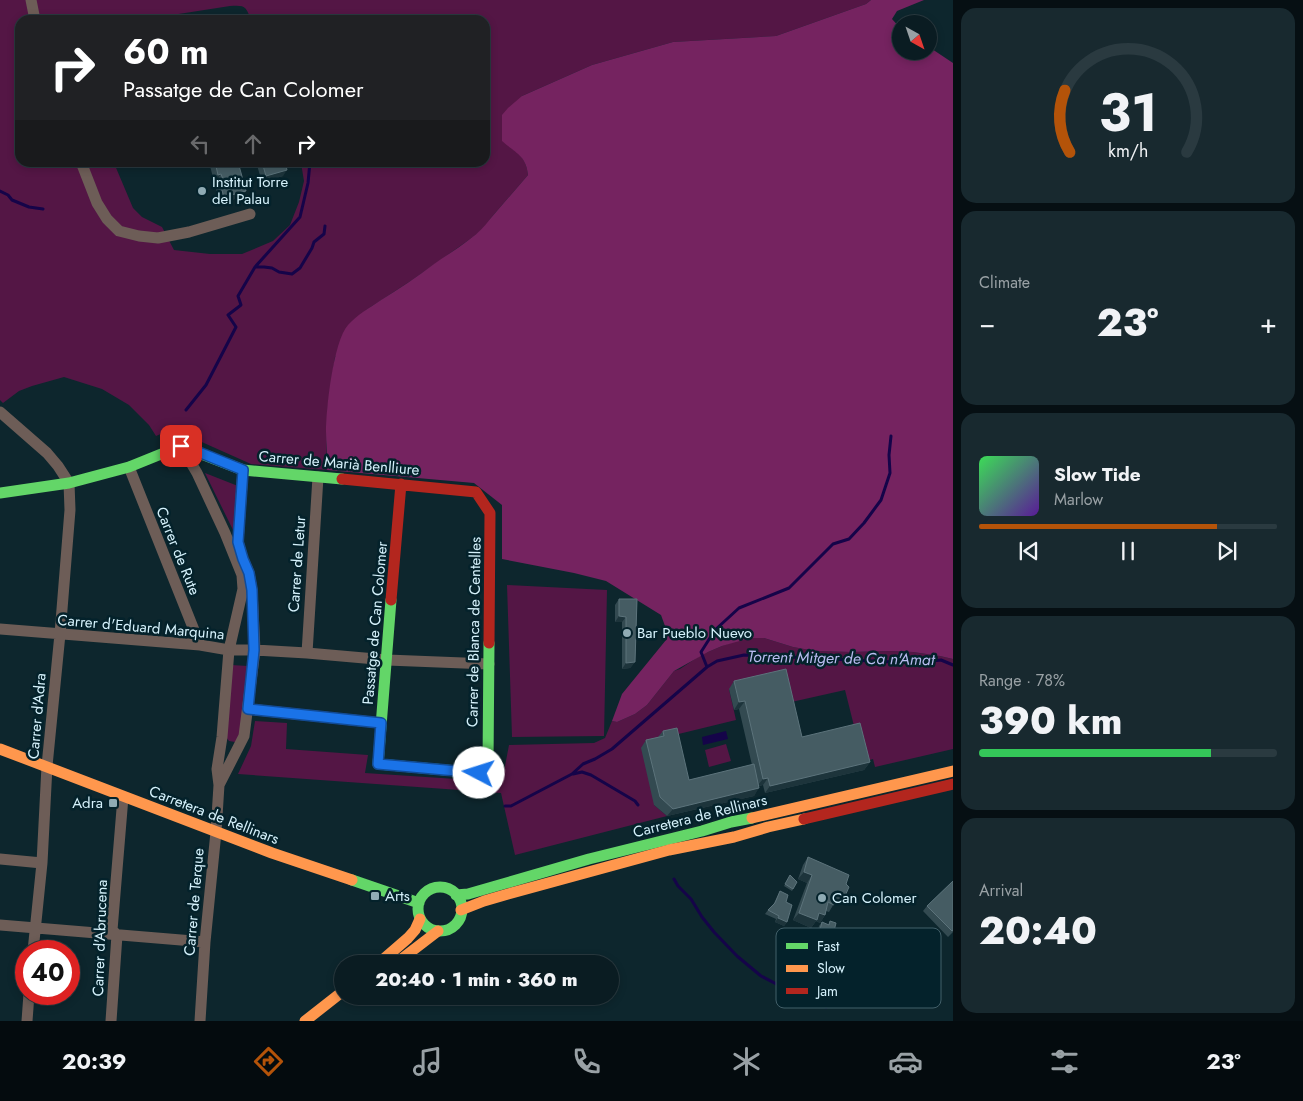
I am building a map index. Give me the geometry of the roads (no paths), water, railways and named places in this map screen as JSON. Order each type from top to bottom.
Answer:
[{"type":"street","points":[[31,0],[33,15]]},
{"type":"street","points":[[83,167],[97,203],[107,219],[119,231],[158,238],[190,232],[250,214]]},
{"type":"street","points":[[0,412],[47,453],[58,466],[68,483]]},
{"type":"street","points":[[0,493],[68,483],[129,467],[181,446]]},
{"type":"street","name":"Carrer de Marià Benlliure","points":[[181,446],[243,470],[476,492]]},
{"type":"street","name":"Carrer de Terque","points":[[181,446],[197,473],[225,533],[242,575],[243,589],[229,650],[222,737],[217,769],[219,785],[216,832],[205,942],[200,1021]]},
{"type":"street","name":"Carrer de Rute","points":[[129,467],[200,645]]},
{"type":"street","name":"Carrer de Terque","points":[[219,785],[244,736],[254,650],[252,590],[249,573],[238,542],[243,470]]},
{"type":"street","name":"Carrer de Letur","points":[[306,653],[318,477]]},
{"type":"street","name":"Carrer d'Adra","points":[[34,940],[42,863],[47,766],[70,510],[68,483]]},
{"type":"street","name":"Passatge de Can Colomer","points":[[378,764],[401,484]]},
{"type":"street","name":"Carrer de Blanca de Centelles","points":[[378,764],[479,773],[488,763],[490,513],[476,492]]},
{"type":"street","name":"Carrer d'Eduard Marquina","points":[[0,629],[200,645],[229,650],[489,664]]},
{"type":"street","points":[[248,709],[381,723]]},
{"type":"street","points":[[222,737],[229,746],[234,747],[240,744]]},
{"type":"street","name":"Carretera de Rellinars","points":[[0,749],[272,853],[419,903]]},
{"type":"street","name":"Carretera de Rellinars","points":[[456,895],[471,893],[589,859],[731,822],[953,771]]},
{"type":"street","name":"Carretera de Rellinars","points":[[462,910],[508,894],[669,850],[734,837],[768,827],[953,784]]},
{"type":"street","name":"Carrer d'Abrucena","points":[[112,1021],[117,935],[112,930],[123,797]]},
{"type":"street","points":[[0,859],[42,863]]},
{"type":"street","points":[[406,955],[438,931],[449,929],[458,921],[462,910],[460,902],[456,895],[443,888],[433,889],[424,894],[419,903],[418,913],[420,919],[427,927],[438,931]]},
{"type":"street","points":[[388,955],[408,938],[415,930],[420,919]]},
{"type":"street","points":[[0,925],[205,942]]},
{"type":"street","points":[[305,1021],[334,998]]},
{"type":"street","points":[[27,1021],[28,1005]]},
{"type":"street","points":[[321,1021],[341,1005]]},
{"type":"waterway","points":[[186,410],[206,385],[236,327],[228,315],[241,305],[238,296],[255,267],[300,217],[310,167]]},
{"type":"waterway","points":[[0,191],[8,195],[12,200],[29,207],[43,209]]},
{"type":"waterway","points":[[255,267],[272,268],[279,272],[292,274],[300,268],[314,242],[324,234],[325,226]]},
{"type":"waterway","points":[[707,667],[701,652],[715,630],[739,608],[789,588],[833,544],[849,539],[864,523],[881,500],[890,473],[891,436]]},
{"type":"waterway","name":"Torrent Mitger de Ca n'Amat","points":[[505,806],[511,806],[572,774],[583,764],[612,749],[707,667],[717,661],[744,655],[915,663],[941,660],[953,665]]},
{"type":"waterway","points":[[573,774],[582,772],[591,775],[635,801],[638,805]]},
{"type":"waterway","points":[[674,879],[691,899],[714,932],[737,956],[761,976],[776,984]]},
{"type":"place","name":"Institut Torre del Palau","points":[[202,191]]},
{"type":"place","name":"Bar Pueblo Nuevo","points":[[627,633]]},
{"type":"place","name":"Adra","points":[[113,803]]},
{"type":"place","name":"Arts","points":[[375,896]]},
{"type":"place","name":"Can Colomer","points":[[822,898]]}]
